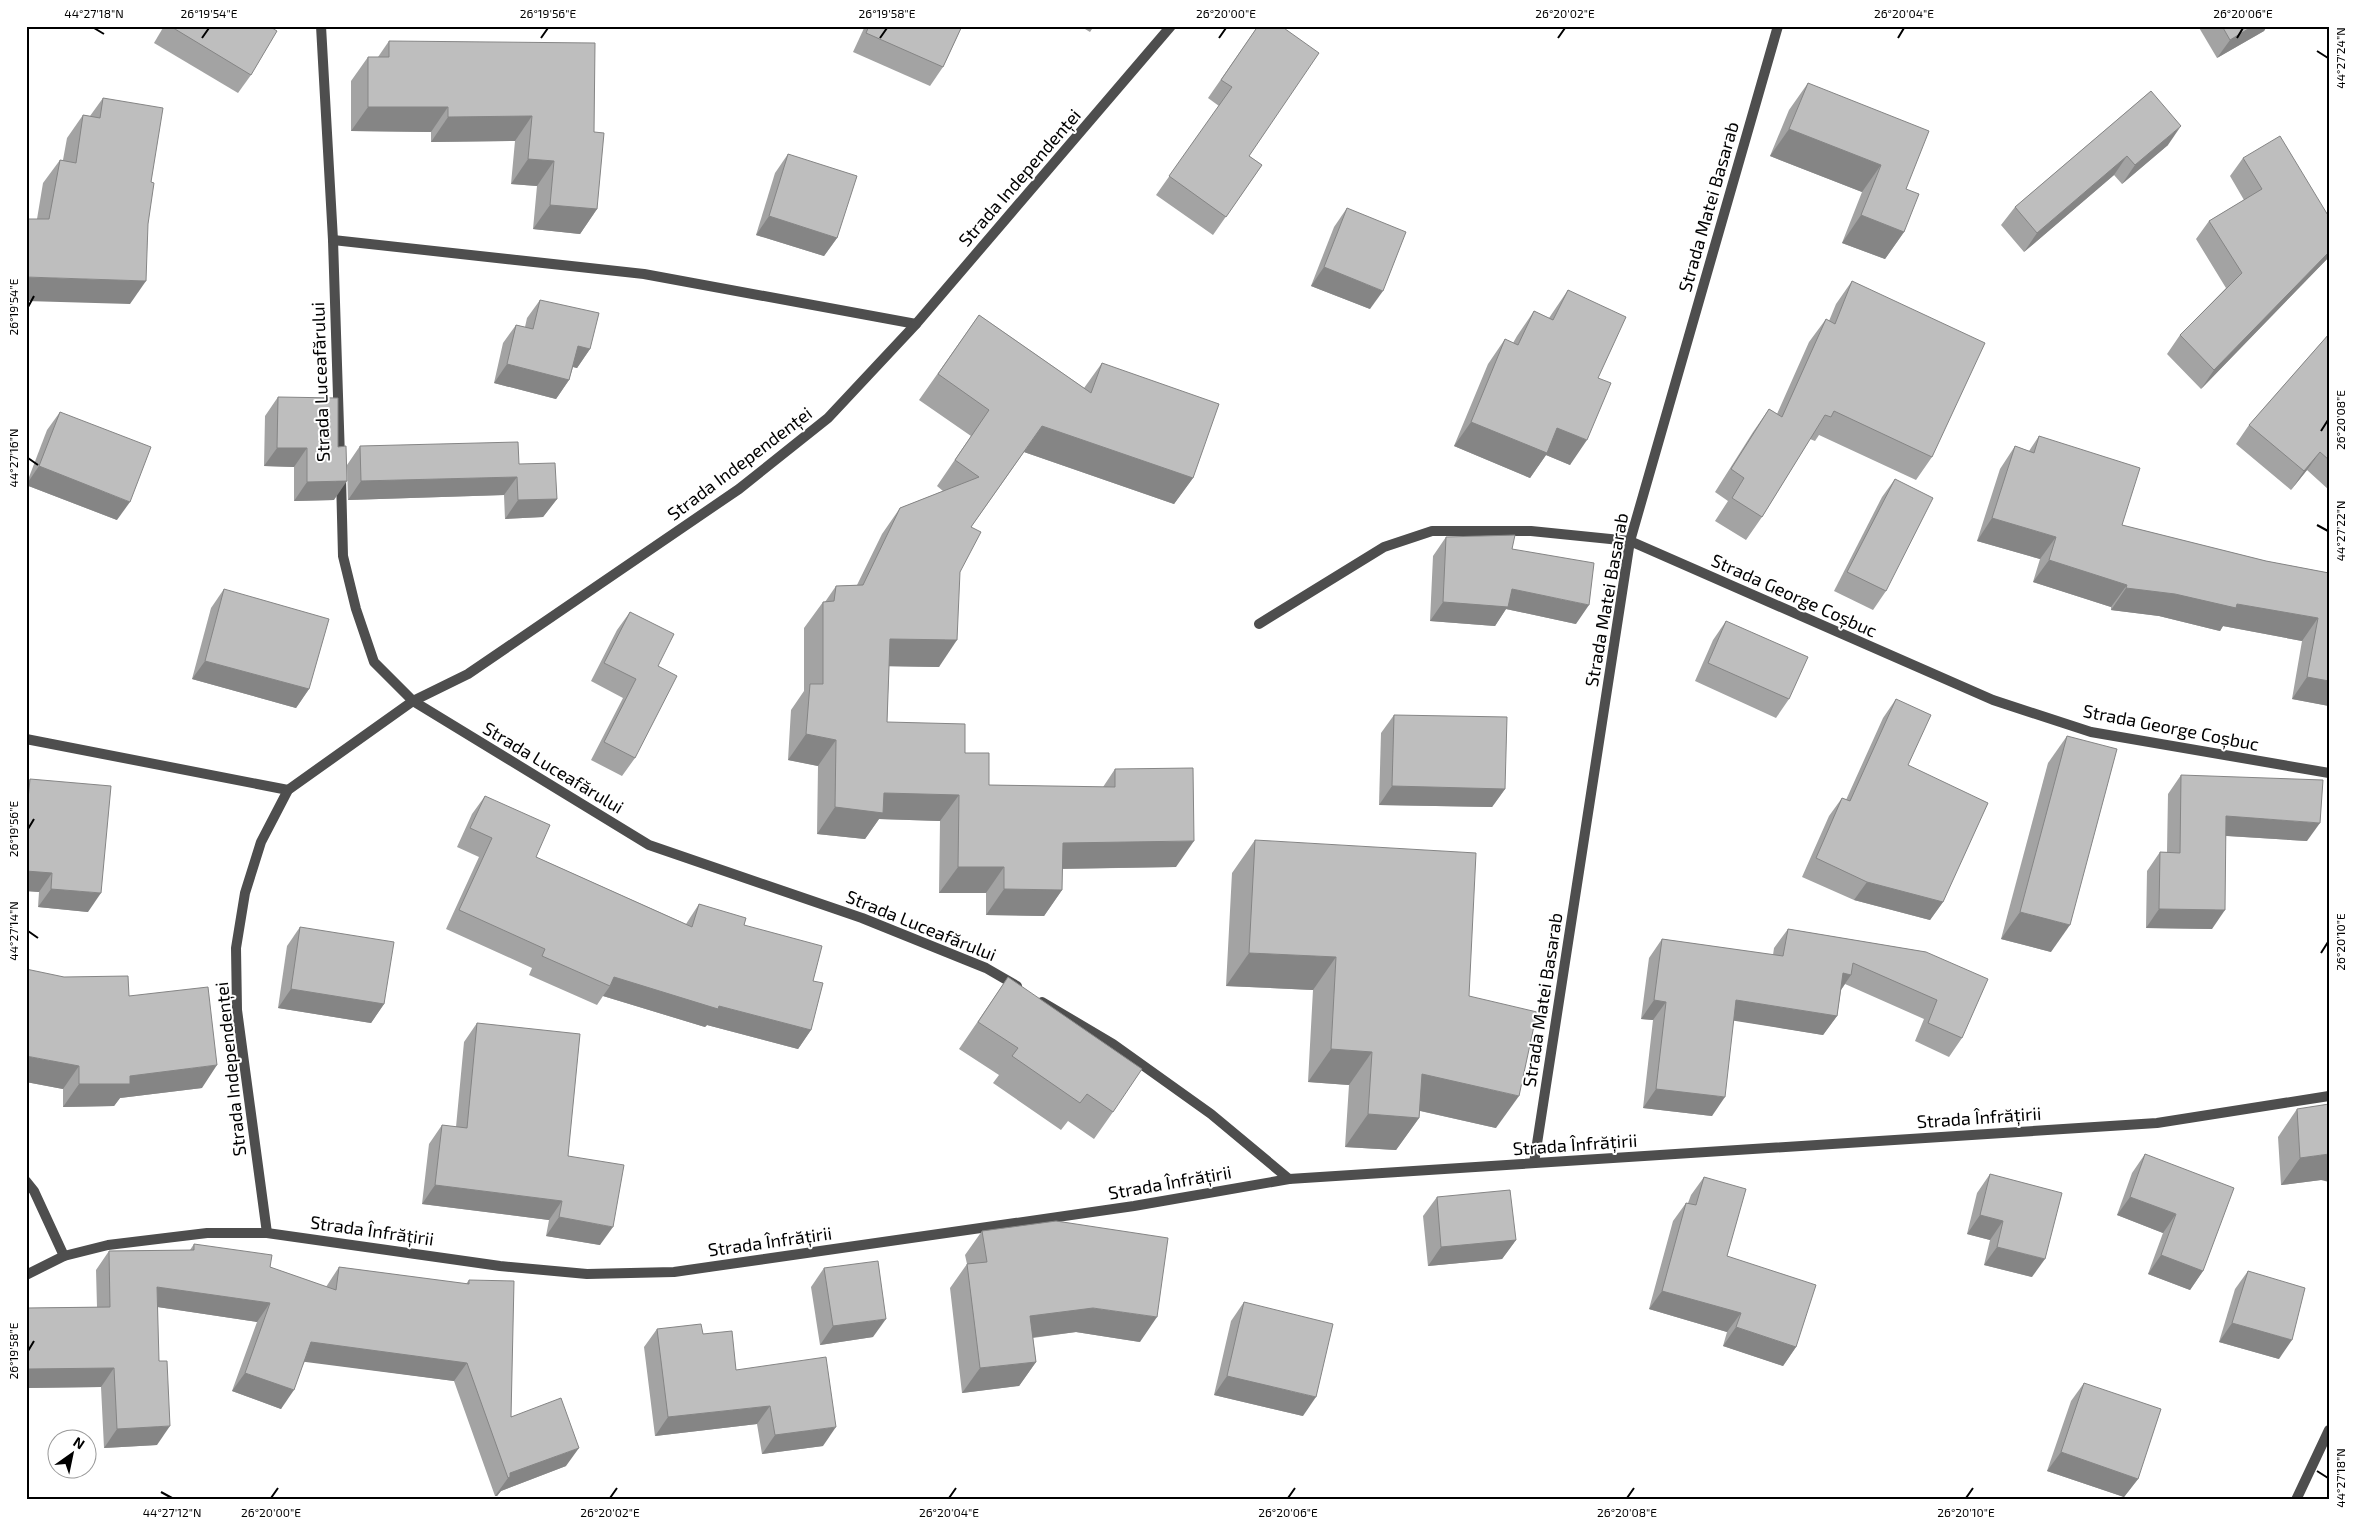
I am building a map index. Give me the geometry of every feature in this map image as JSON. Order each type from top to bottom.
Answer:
[{"type":"street","name":"Strada Luceafărului","points":[[321,26],[333,240],[343,556],[356,609],[374,662],[413,701],[649,845],[862,918],[986,968],[1113,1044],[1210,1114],[1289,1179]]},
{"type":"street","name":"Strada Independenței","points":[[268,1233],[237,1010],[236,948],[245,893],[261,842],[288,790],[413,701],[468,674],[739,489],[828,418],[916,324],[1171,26]]},
{"type":"street","name":"Strada Matei Basarab","points":[[1534,1164],[1630,540],[1778,26]]},
{"type":"street","points":[[333,240],[644,274],[916,324]]},
{"type":"street","name":"Strada George Coșbuc","points":[[1260,624],[1384,547],[1432,531],[1530,531],[1630,540],[1993,700],[2091,732],[2329,772]]},
{"type":"street","points":[[26,739],[288,790]]},
{"type":"street","name":"Strada Înfrățirii","points":[[26,1274],[64,1256],[108,1245],[197,1234],[268,1233],[500,1266],[577,1273],[674,1272],[1134,1206],[1289,1179],[2157,1123],[2329,1096]]},
{"type":"street","points":[[26,1181],[34,1191],[64,1256]]},
{"type":"street","points":[[2296,1500],[2329,1430]]},
{"type":"building","points":[[170,26],[269,26],[277,31],[251,75]]},
{"type":"building","points":[[869,26],[962,26],[943,67],[866,33]]},
{"type":"building","points":[[1258,26],[1281,26],[1319,53],[1249,156],[1262,165],[1226,217],[1169,176],[1232,87],[1221,80]]},
{"type":"building","points":[[2222,26],[2253,26],[2230,40]]},
{"type":"building","points":[[389,41],[595,43],[594,132],[604,133],[597,209],[550,205],[554,161],[528,159],[532,116],[448,117],[448,107],[368,107],[368,57],[389,57]]},
{"type":"building","points":[[1808,83],[1929,131],[1906,189],[1919,194],[1904,232],[1861,215],[1881,165],[1789,129]]},
{"type":"building","points":[[2151,91],[2181,126],[2135,165],[2127,156],[2037,233],[2015,207]]},
{"type":"building","points":[[103,98],[163,108],[151,182],[154,183],[148,224],[146,281],[26,277],[26,219],[49,219],[60,160],[76,163],[83,115],[100,118]]},
{"type":"building","points":[[2280,136],[2329,217],[2329,252],[2214,370],[2180,335],[2242,273],[2209,221],[2262,189],[2243,158]]},
{"type":"building","points":[[788,154],[857,176],[837,238],[769,216]]},
{"type":"building","points":[[1347,208],[1406,232],[1383,291],[1324,267]]},
{"type":"building","points":[[1852,281],[1985,343],[1932,457],[1834,411],[1831,417],[1825,415],[1762,517],[1732,498],[1744,478],[1731,469],[1769,409],[1782,417],[1826,319],[1835,324]]},
{"type":"building","points":[[1568,290],[1626,317],[1598,378],[1611,383],[1587,440],[1557,428],[1547,453],[1471,422],[1505,339],[1518,345],[1534,311],[1553,320]]},
{"type":"building","points":[[540,300],[599,313],[590,349],[578,346],[569,380],[507,364],[516,325],[533,329]]},
{"type":"building","points":[[979,315],[1091,393],[1102,363],[1219,404],[1193,478],[1042,426],[971,527],[981,532],[960,572],[957,640],[890,639],[887,722],[965,724],[965,753],[989,753],[989,785],[1115,787],[1115,769],[1193,768],[1194,841],[1063,843],[1062,890],[1004,889],[1004,867],[958,867],[959,795],[884,793],[883,813],[835,807],[836,740],[806,734],[810,684],[823,684],[823,602],[834,601],[836,586],[863,585],[900,508],[979,477],[955,460],[989,410],[938,374]]},
{"type":"building","points":[[2329,334],[2329,460],[2320,452],[2304,471],[2249,425]]},
{"type":"building","points":[[278,397],[338,398],[338,447],[346,446],[347,481],[307,482],[307,448],[277,448]]},
{"type":"building","points":[[60,412],[151,447],[130,502],[39,466]]},
{"type":"building","points":[[2039,436],[2140,468],[2122,525],[2266,561],[2329,573],[2329,681],[2307,677],[2318,618],[2237,604],[2236,608],[2175,594],[2126,588],[2127,585],[2049,560],[2056,537],[1992,518],[2015,446],[2034,453]]},
{"type":"building","points":[[518,442],[519,464],[555,463],[557,499],[518,500],[517,477],[361,481],[360,446]]},
{"type":"building","points":[[1895,479],[1933,498],[1886,591],[1847,572]]},
{"type":"building","points":[[1515,535],[1512,549],[1594,563],[1589,605],[1512,589],[1508,607],[1443,602],[1446,537]]},
{"type":"building","points":[[224,589],[329,619],[309,689],[205,661]]},
{"type":"building","points":[[630,612],[674,634],[658,666],[677,676],[635,758],[604,742],[636,679],[604,663]]},
{"type":"building","points":[[1726,621],[1808,657],[1789,699],[1708,663]]},
{"type":"building","points":[[1896,699],[1931,715],[1908,765],[1988,803],[1943,902],[1867,882],[1816,858],[1842,798],[1850,801]]},
{"type":"building","points":[[1394,715],[1507,717],[1505,789],[1392,786]]},
{"type":"building","points":[[2067,736],[2117,749],[2070,925],[2020,912]]},
{"type":"building","points":[[2181,775],[2323,780],[2320,823],[2226,816],[2225,910],[2159,909],[2160,852],[2180,853]]},
{"type":"building","points":[[30,779],[111,786],[101,893],[51,889],[52,873],[26,871],[26,820]]},
{"type":"building","points":[[485,796],[550,825],[536,857],[692,927],[699,904],[746,918],[744,925],[822,946],[813,981],[823,983],[811,1030],[719,1006],[718,1009],[614,977],[610,986],[542,956],[545,949],[459,910],[492,838],[470,828]]},
{"type":"building","points":[[1255,840],[1476,853],[1469,996],[1537,1012],[1519,1096],[1422,1074],[1419,1118],[1368,1114],[1372,1052],[1331,1049],[1336,957],[1249,953]]},
{"type":"building","points":[[300,927],[394,942],[384,1004],[291,989]]},
{"type":"building","points":[[1788,929],[1926,952],[1988,979],[1962,1038],[1928,1023],[1937,1000],[1853,963],[1851,975],[1843,973],[1837,1016],[1736,1000],[1725,1097],[1656,1089],[1666,1002],[1654,1000],[1662,939],[1783,956]]},
{"type":"building","points":[[26,969],[64,977],[128,976],[129,996],[208,987],[217,1065],[130,1076],[130,1084],[79,1084],[79,1066],[26,1056]]},
{"type":"building","points":[[1008,977],[1142,1069],[1113,1112],[1087,1094],[1080,1103],[1012,1056],[1018,1048],[978,1022]]},
{"type":"building","points":[[477,1023],[580,1034],[568,1156],[624,1165],[613,1227],[559,1217],[562,1201],[435,1185],[442,1125],[467,1128]]},
{"type":"building","points":[[2329,1104],[2329,1154],[2300,1158],[2297,1109]]},
{"type":"building","points":[[2145,1154],[2234,1188],[2203,1271],[2161,1255],[2176,1214],[2130,1197]]},
{"type":"building","points":[[1990,1174],[2062,1193],[2045,1259],[1997,1247],[2003,1221],[1980,1215]]},
{"type":"building","points":[[1704,1177],[1746,1189],[1727,1256],[1816,1285],[1796,1347],[1736,1327],[1741,1313],[1662,1291],[1686,1203],[1696,1205]]},
{"type":"building","points":[[1510,1190],[1516,1240],[1441,1247],[1437,1197]]},
{"type":"building","points":[[1056,1221],[1168,1238],[1157,1317],[1093,1308],[1030,1316],[1036,1362],[980,1368],[967,1264],[987,1262],[982,1231]]},
{"type":"building","points":[[194,1244],[272,1255],[270,1267],[336,1290],[339,1267],[469,1284],[469,1280],[514,1281],[511,1417],[561,1398],[579,1448],[510,1473],[508,1478],[467,1363],[311,1342],[294,1390],[245,1373],[270,1303],[157,1287],[159,1361],[167,1361],[170,1426],[117,1429],[114,1368],[28,1369],[28,1308],[110,1307],[109,1251],[194,1250]]},
{"type":"building","points":[[878,1261],[886,1319],[833,1326],[824,1268]]},
{"type":"building","points":[[2248,1271],[2305,1288],[2292,1340],[2232,1323]]},
{"type":"building","points":[[1244,1302],[1333,1324],[1316,1397],[1227,1376]]},
{"type":"building","points":[[701,1324],[703,1334],[732,1331],[736,1370],[826,1357],[836,1427],[775,1435],[770,1406],[668,1417],[657,1329]]},
{"type":"building","points":[[2084,1383],[2161,1409],[2138,1479],[2061,1452]]}]
